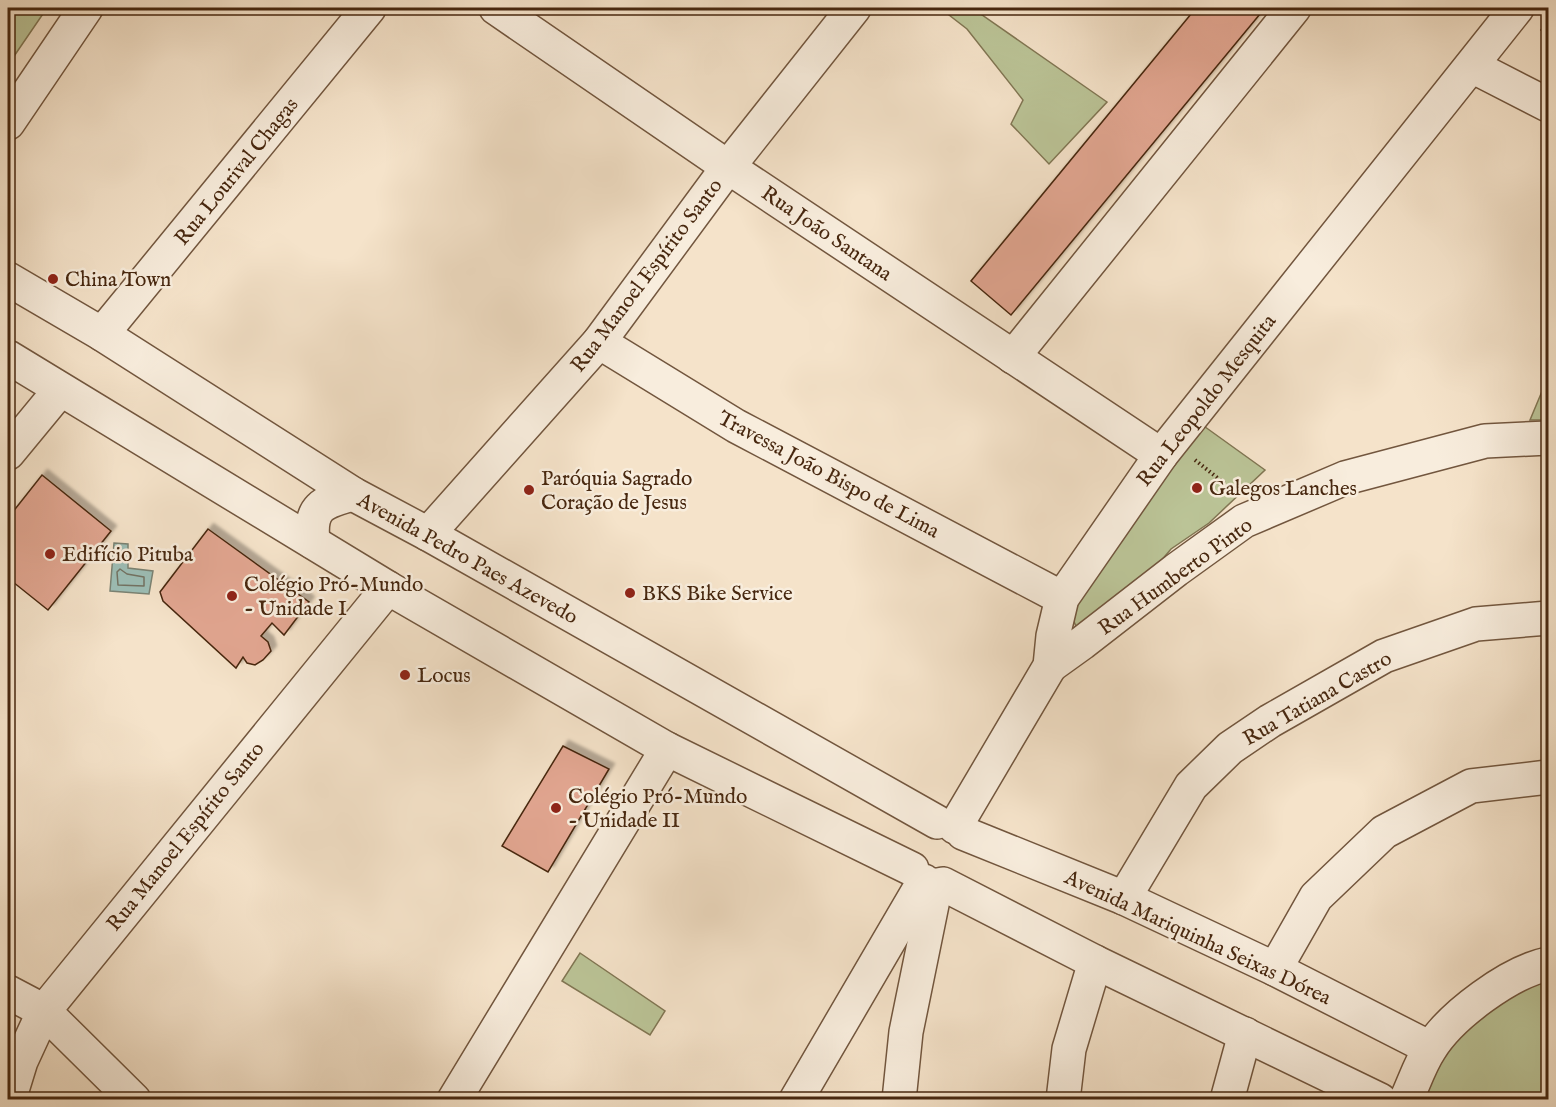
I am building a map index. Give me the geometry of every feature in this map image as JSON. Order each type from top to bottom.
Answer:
[{"type":"street","points":[[8,123],[86,8]]},
{"type":"street","name":"Rua Lourival Chagas","points":[[102,334],[369,8]]},
{"type":"street","name":"Rua João Santana","points":[[496,8],[728,167],[1013,357],[1166,448]]},
{"type":"street","name":"Rua Manoel Espírito Santo","points":[[428,534],[599,342],[728,167],[854,8]]},
{"type":"street","points":[[1013,357],[1294,8]]},
{"type":"street","name":"Rua Leopoldo Mesquita","points":[[952,827],[1050,666],[1053,636],[1062,598],[1166,448],[1517,8]]},
{"type":"street","points":[[1472,66],[1548,105]]},
{"type":"street","name":"Avenida Pedro Paes Azevedo","points":[[8,279],[102,334],[353,494],[952,827]]},
{"type":"street","name":"Travessa João Bispo de Lima","points":[[599,342],[736,426],[1062,598]]},
{"type":"street","points":[[8,357],[387,588],[667,749],[1095,962],[1380,1100]]},
{"type":"street","points":[[8,453],[60,390]]},
{"type":"street","name":"Rua Humberto Pinto","points":[[1050,666],[1244,521],[1345,478],[1485,441],[1548,438]]},
{"type":"street","points":[[313,542],[313,518],[320,507],[334,499],[353,494]]},
{"type":"street","name":"Rua Manoel Espírito Santo","points":[[9,1100],[21,1061],[44,1011],[387,588]]},
{"type":"street","name":"Rua Tatiana Castro","points":[[1124,898],[1191,786],[1230,748],[1270,721],[1384,656],[1476,624],[1548,618]]},
{"type":"street","points":[[454,1100],[667,749]]},
{"type":"street","points":[[1275,969],[1316,897],[1384,832],[1471,786],[1548,777]]},
{"type":"street","points":[[952,827],[970,851],[970,860],[966,869],[953,882],[929,880],[909,861],[908,852],[914,835],[920,829],[952,827]]},
{"type":"street","name":"Avenida Mariquinha Seixas Dórea","points":[[952,827],[1124,898],[1275,969],[1430,1048]]},
{"type":"street","points":[[796,1100],[929,880]]},
{"type":"street","points":[[899,1100],[906,1032],[929,880]]},
{"type":"street","points":[[1063,1100],[1069,1049],[1095,962]]},
{"type":"street","points":[[1406,1100],[1430,1048],[1461,1012],[1500,984],[1548,964]]},
{"type":"street","points":[[8,992],[44,1011],[134,1100]]},
{"type":"street","points":[[1227,1100],[1245,1034]]},
{"type":"path","points":[[1166,448],[1262,513]]},
{"type":"green space","points":[[8,8],[47,8],[8,65]]},
{"type":"green space","points":[[940,8],[972,8],[1107,102],[1049,164],[1011,124],[1023,100],[967,29]]},
{"type":"green space","points":[[1548,377],[1548,420],[1530,420]]},
{"type":"green space","points":[[1201,424],[1265,470],[1209,523],[1171,549],[1114,616],[1076,626],[1070,613]]},
{"type":"green space","points":[[580,953],[665,1011],[650,1035],[562,981]]},
{"type":"green space","points":[[1548,973],[1548,1099],[1416,1100],[1459,1025]]},
{"type":"water","points":[[114,543],[128,544],[128,568],[153,571],[149,594],[110,591]]},
{"type":"building","points":[[1196,8],[1265,8],[1011,315],[971,281]]},
{"type":"building","points":[[1548,20],[1548,34],[1541,30]]},
{"type":"building","name":"Edifício Pituba","points":[[42,475],[111,531],[48,610],[8,578],[8,518]]},
{"type":"building","name":"Colégio Pró-Mundo - Unidade I","points":[[208,529],[309,602],[284,635],[272,623],[261,636],[268,642],[271,651],[255,665],[247,663],[243,657],[236,668],[163,601],[160,592]]},
{"type":"building","name":"Colégio Pró-Mundo - Unidade II","points":[[563,746],[609,769],[548,872],[502,846]]},
{"type":"place","name":"China Town","points":[[53,279]]},
{"type":"place","name":"Galegos Lanches","points":[[1197,488]]},
{"type":"place","name":"Paróquia Sagrado Coração de Jesus","points":[[529,490]]},
{"type":"place","name":"Edifício Pituba","points":[[50,554]]},
{"type":"place","name":"BKS Bike Service","points":[[630,593]]},
{"type":"place","name":"Colégio Pró-Mundo - Unidade I","points":[[232,596]]},
{"type":"place","name":"Locus","points":[[405,675]]},
{"type":"place","name":"Colégio Pró-Mundo - Unidade II","points":[[556,808]]}]
